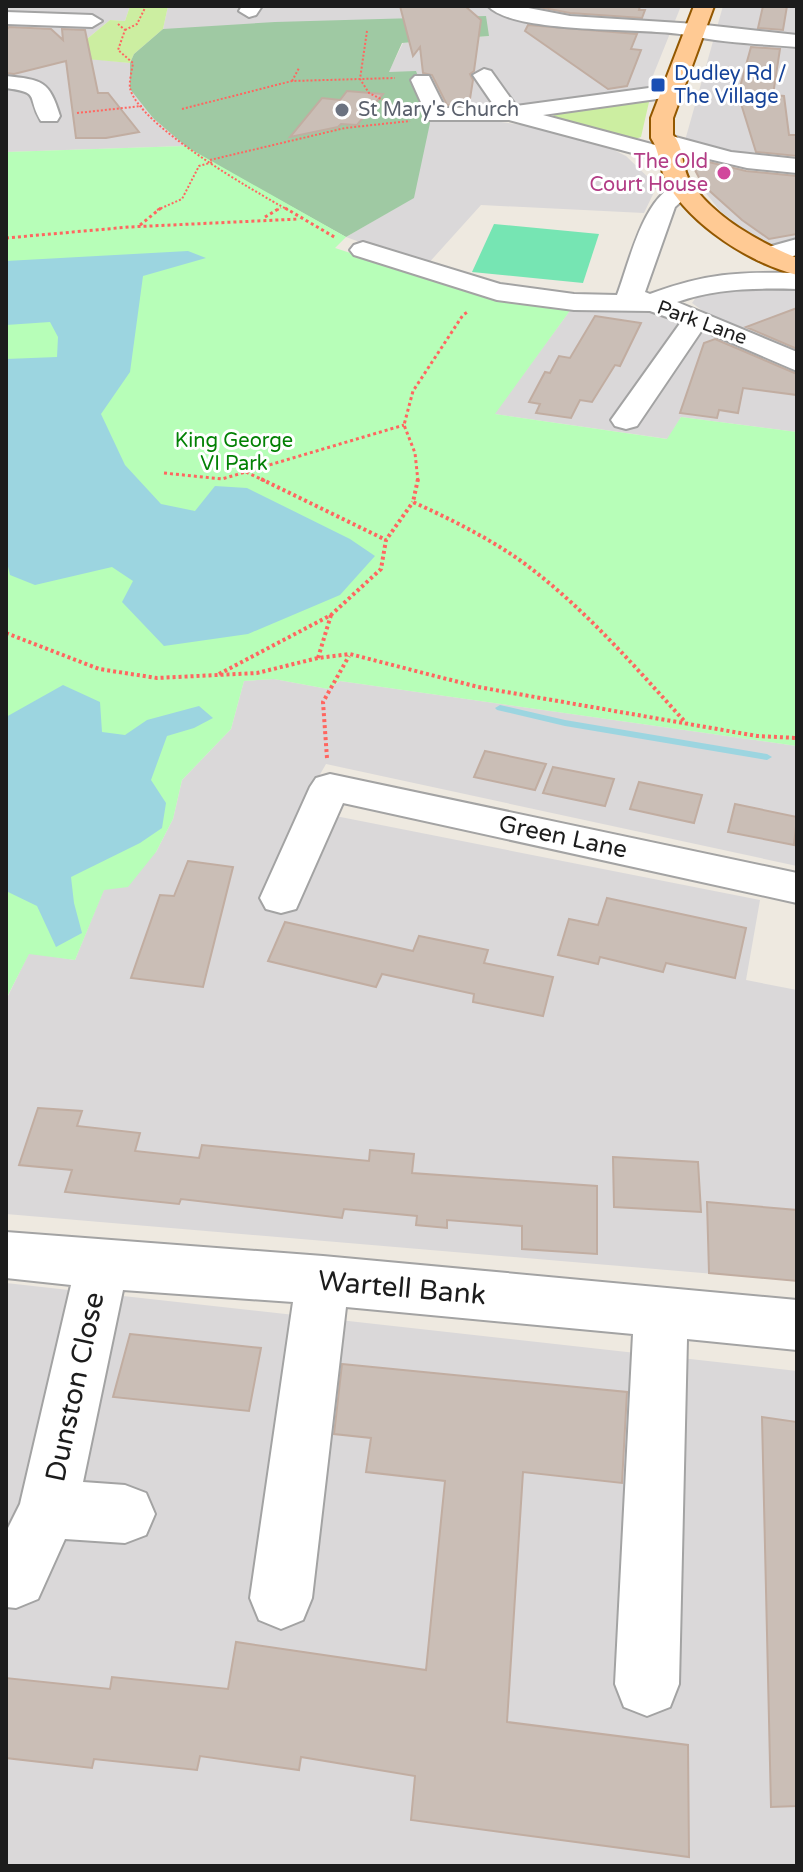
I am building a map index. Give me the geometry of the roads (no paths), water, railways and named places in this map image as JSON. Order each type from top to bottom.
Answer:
[{"type":"main road","points":[[704,6],[662,118],[662,138],[683,189],[710,217],[766,255],[797,267]]},
{"type":"street","points":[[498,6],[516,13],[558,19],[797,41]]},
{"type":"street","points":[[6,18],[92,21]]},
{"type":"street","points":[[484,75],[510,113],[667,149],[760,164],[797,166]]},
{"type":"street","points":[[422,80],[434,118],[510,113],[671,91]]},
{"type":"street","points":[[6,82],[30,85],[42,92],[49,116]]},
{"type":"street","points":[[23,118],[76,113]]},
{"type":"street","points":[[760,164],[771,183],[797,183]]},
{"type":"street","name":"Park Lane","points":[[683,189],[664,204],[630,296],[697,318],[797,362]]},
{"type":"street","points":[[766,255],[797,247]]},
{"type":"street","points":[[363,250],[497,292],[574,302],[647,304],[702,284],[745,280],[797,281]]},
{"type":"street","points":[[657,428],[614,420],[697,318]]},
{"type":"street","name":"Green Lane","points":[[281,898],[330,787],[797,888]]},
{"type":"street","name":"Wartell Bank","points":[[6,1255],[102,1265],[323,1280],[797,1325]]},
{"type":"street","name":"Dunston Close","points":[[6,1576],[16,1577],[48,1509],[102,1265]]},
{"type":"street","points":[[281,1598],[323,1280]]},
{"type":"street","points":[[647,1684],[661,1312]]},
{"type":"street","name":"Dunston Close","points":[[48,1509],[125,1514]]},
{"type":"water","points":[[188,251],[206,258],[143,276],[130,372],[101,414],[125,465],[161,504],[195,511],[215,486],[247,488],[350,539],[375,556],[340,595],[248,634],[164,646],[122,602],[133,581],[112,567],[35,585],[10,575],[6,558],[6,359],[57,357],[58,337],[50,322],[6,325],[6,261]]},
{"type":"water","points":[[63,685],[100,702],[102,732],[125,735],[147,720],[199,706],[213,718],[167,736],[151,780],[166,803],[162,828],[140,843],[71,877],[82,933],[56,947],[37,906],[6,891],[6,717]]},
{"type":"waterway","points":[[500,708],[565,723],[767,757]]},
{"type":"place","name":"Dudley Rd / The Village","points":[[658,85]]},
{"type":"place","name":"St Mary's Church","points":[[342,110]]},
{"type":"place","name":"The Old Court House","points":[[724,173]]},
{"type":"park label","name":"King George VI Park","points":[[234,452]]}]
